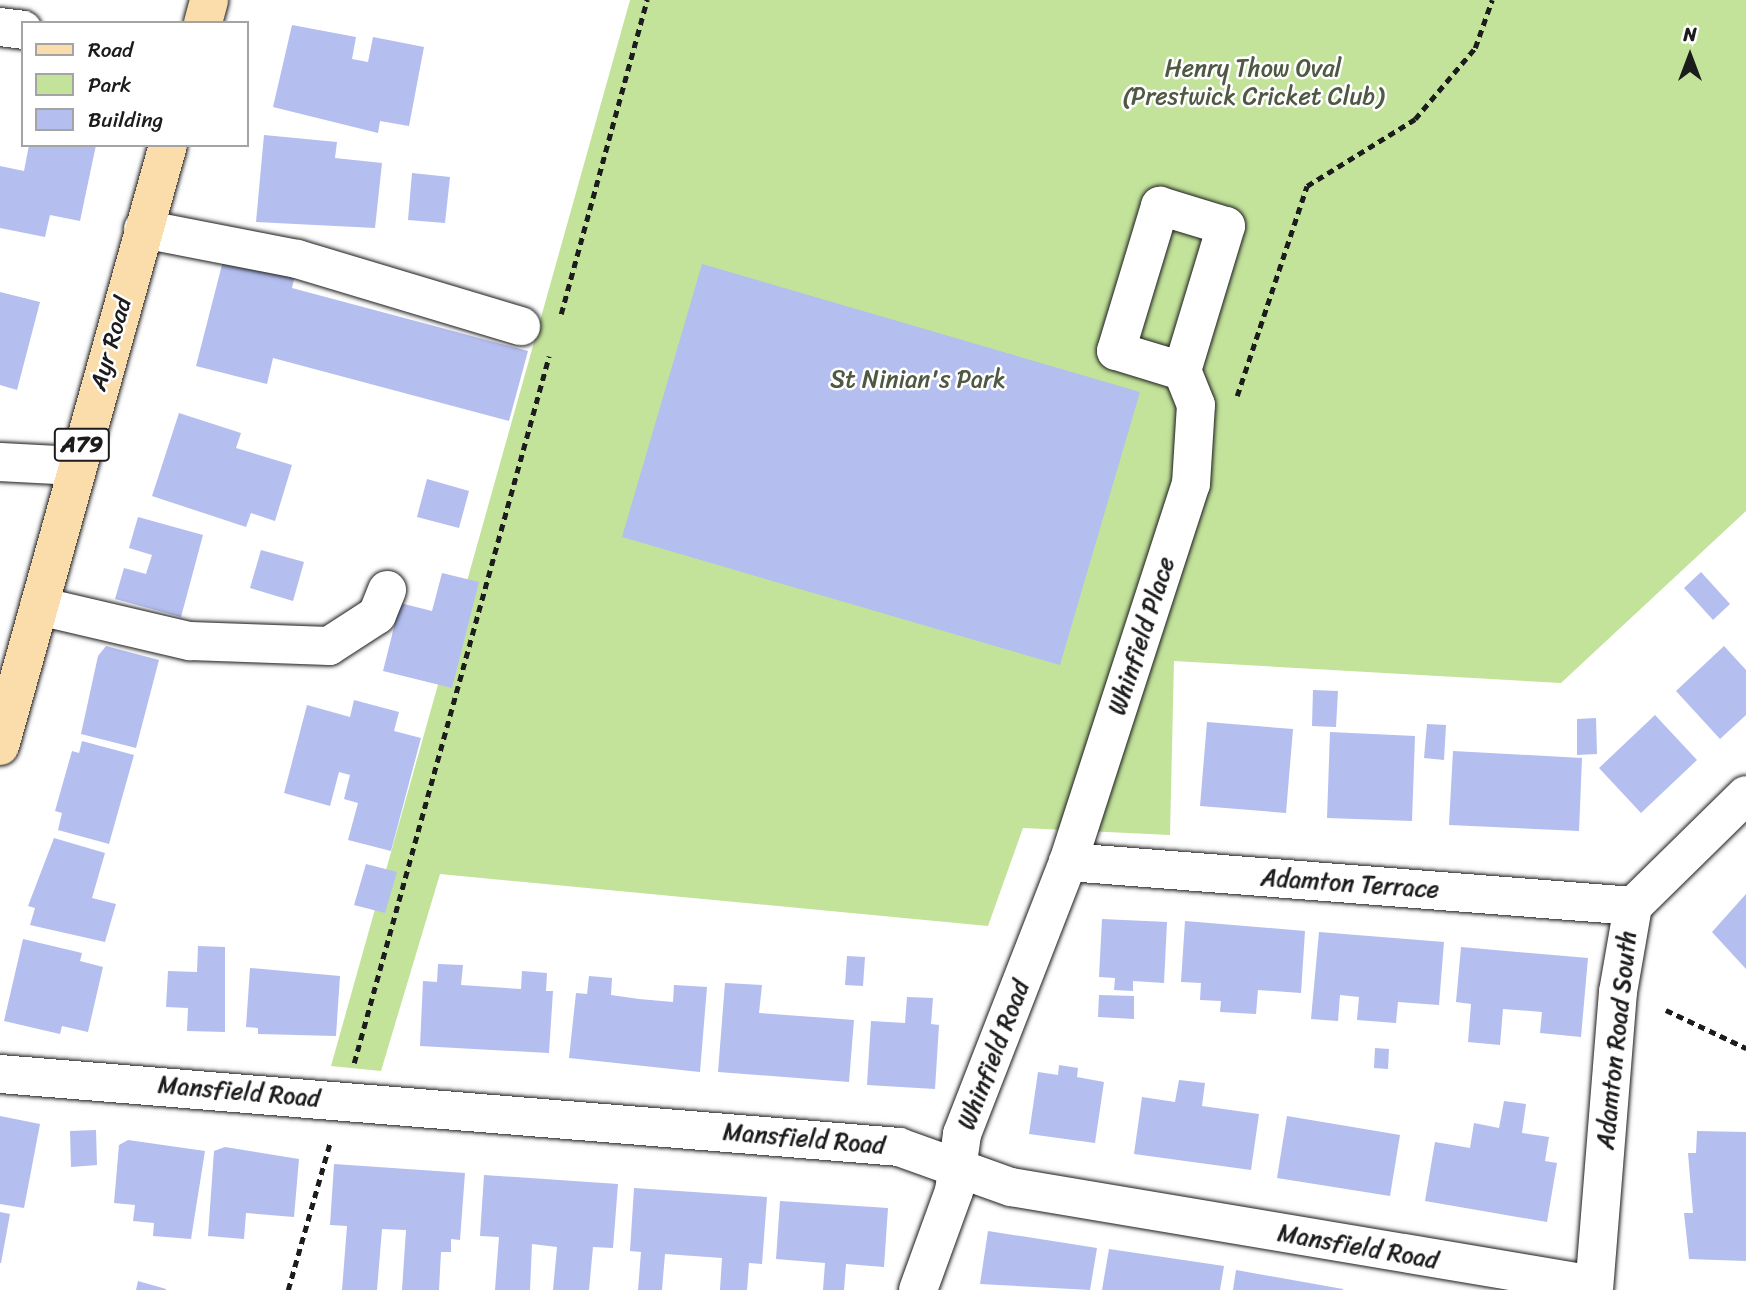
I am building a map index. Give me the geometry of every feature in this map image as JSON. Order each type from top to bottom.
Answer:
[{"type":"main road","points":[[204,21],[209,0]]},
{"type":"main road","name":"Ayr Road","points":[[0,746],[76,466],[167,147]]},
{"type":"street","points":[[0,27],[21,30]]},
{"type":"street","points":[[143,229],[297,259],[540,324]]},
{"type":"street","name":"Whinfield Place","points":[[1068,862],[1191,484],[1189,388]]},
{"type":"street","points":[[0,462],[76,466]]},
{"type":"street","points":[[39,606],[190,641],[307,648],[346,639],[377,615],[387,590]]},
{"type":"street","name":"Adamton Road South","points":[[1594,1287],[1618,992],[1633,906],[1746,795]]},
{"type":"street","name":"Adamton Terrace","points":[[1068,862],[1633,906]]},
{"type":"street","name":"Whinfield Road","points":[[918,1290],[959,1169],[962,1134],[1068,862]]},
{"type":"street","name":"Mansfield Road","points":[[0,1074],[899,1147],[1011,1187],[1594,1287]]},
{"type":"path","points":[[540,324],[647,0]]},
{"type":"path","points":[[1234,405],[1307,186],[1415,119],[1475,48],[1492,0]]},
{"type":"path","points":[[343,1101],[551,349]]},
{"type":"path","points":[[1666,1010],[1746,1048]]},
{"type":"path","points":[[288,1290],[331,1138]]},
{"type":"green space","name":"St Ninian's Park","points":[[630,0],[1746,0],[1746,511],[1561,683],[1174,661],[1170,835],[1023,828],[988,926],[440,874],[381,1071],[331,1066]]},
{"type":"building","points":[[292,25],[356,37],[352,59],[368,62],[373,37],[424,47],[409,126],[380,121],[378,133],[273,107]]},
{"type":"building","points":[[264,135],[337,142],[335,158],[382,163],[375,228],[256,222]]},
{"type":"building","points":[[29,147],[96,147],[80,221],[50,215],[45,237],[0,228],[0,166],[24,171]]},
{"type":"building","points":[[412,173],[450,177],[445,223],[408,220]]},
{"type":"building","points":[[225,253],[296,271],[292,288],[528,351],[509,421],[273,358],[267,384],[196,366]]},
{"type":"building","points":[[702,264],[1140,392],[1060,665],[622,537]]},
{"type":"building","points":[[0,292],[40,302],[17,390],[0,385]]},
{"type":"building","points":[[179,413],[241,433],[236,448],[292,465],[275,521],[251,513],[246,527],[152,496]]},
{"type":"building","points":[[427,479],[469,491],[459,528],[417,517]]},
{"type":"building","points":[[138,517],[203,535],[181,617],[115,599],[124,568],[146,574],[152,555],[129,548]]},
{"type":"building","points":[[261,550],[304,562],[293,601],[250,588]]},
{"type":"building","points":[[1701,572],[1730,604],[1713,620],[1684,588]]},
{"type":"building","points":[[442,573],[479,582],[452,688],[383,671],[400,603],[432,611]]},
{"type":"building","points":[[106,646],[159,660],[136,748],[81,734],[98,656]]},
{"type":"building","points":[[1724,646],[1746,670],[1746,715],[1720,739],[1676,691]]},
{"type":"building","points":[[1313,690],[1338,691],[1336,727],[1312,726]]},
{"type":"building","points":[[354,700],[399,712],[394,731],[421,738],[391,851],[348,840],[358,803],[344,799],[350,775],[339,772],[330,806],[284,793],[307,705],[350,717]]},
{"type":"building","points":[[1655,715],[1697,760],[1641,813],[1599,768]]},
{"type":"building","points":[[1596,718],[1597,754],[1577,755],[1577,719]]},
{"type":"building","points":[[1207,722],[1293,729],[1286,813],[1200,806]]},
{"type":"building","points":[[1427,724],[1446,725],[1444,760],[1424,758]]},
{"type":"building","points":[[1330,732],[1415,736],[1412,821],[1327,818]]},
{"type":"building","points":[[82,741],[134,755],[109,844],[58,830],[62,813],[55,811],[72,751],[79,753]]},
{"type":"building","points":[[1453,751],[1582,758],[1579,831],[1449,825]]},
{"type":"building","points":[[54,838],[105,853],[92,898],[116,904],[105,942],[30,925],[35,908],[28,906]]},
{"type":"building","points":[[366,864],[397,872],[385,913],[354,905]]},
{"type":"building","points":[[1746,894],[1746,969],[1712,932]]},
{"type":"building","points":[[1102,919],[1167,922],[1164,983],[1133,981],[1133,991],[1114,990],[1115,978],[1099,977]]},
{"type":"building","points":[[1185,921],[1305,931],[1301,993],[1258,990],[1256,1014],[1220,1012],[1221,1001],[1200,1000],[1201,983],[1181,982]]},
{"type":"building","points":[[1319,932],[1444,942],[1439,1005],[1398,1002],[1396,1023],[1357,1020],[1359,997],[1340,995],[1338,1021],[1311,1019]]},
{"type":"building","points":[[23,939],[82,953],[80,961],[103,967],[88,1032],[62,1026],[60,1034],[4,1021]]},
{"type":"building","points":[[198,946],[225,947],[225,1032],[187,1031],[188,1008],[166,1007],[168,971],[197,972]]},
{"type":"building","points":[[1461,947],[1588,958],[1581,1037],[1540,1033],[1542,1012],[1503,1009],[1500,1045],[1468,1042],[1471,1004],[1456,1002]]},
{"type":"building","points":[[847,956],[865,957],[863,986],[845,985]]},
{"type":"building","points":[[438,964],[463,965],[461,985],[521,989],[522,971],[547,973],[546,991],[553,991],[549,1053],[420,1046],[423,981],[437,982]]},
{"type":"building","points":[[250,968],[340,976],[336,1036],[258,1034],[258,1028],[246,1027]]},
{"type":"building","points":[[589,976],[612,978],[611,995],[639,999],[673,1002],[674,985],[707,987],[700,1072],[569,1058],[576,993],[587,994]]},
{"type":"building","points":[[725,983],[762,985],[759,1013],[854,1020],[849,1082],[718,1072]]},
{"type":"building","points":[[1099,995],[1134,996],[1134,1019],[1098,1017]]},
{"type":"building","points":[[907,997],[933,998],[931,1024],[939,1025],[935,1089],[867,1085],[871,1021],[905,1023]]},
{"type":"building","points":[[1375,1048],[1389,1049],[1388,1069],[1374,1068]]},
{"type":"building","points":[[1059,1065],[1078,1068],[1077,1077],[1104,1082],[1095,1143],[1029,1134],[1038,1072],[1058,1075]]},
{"type":"building","points":[[1179,1080],[1205,1083],[1202,1106],[1259,1114],[1251,1170],[1134,1154],[1142,1097],[1175,1102]]},
{"type":"building","points":[[1504,1101],[1526,1104],[1522,1133],[1549,1137],[1545,1161],[1557,1163],[1547,1222],[1425,1201],[1435,1142],[1470,1148],[1474,1123],[1499,1128]]},
{"type":"building","points":[[0,1116],[40,1124],[24,1208],[0,1204]]},
{"type":"building","points":[[1287,1116],[1400,1135],[1390,1196],[1277,1178]]},
{"type":"building","points":[[96,1130],[97,1165],[71,1167],[70,1131]]},
{"type":"building","points":[[1697,1131],[1746,1132],[1746,1261],[1689,1259],[1684,1213],[1693,1213],[1688,1153],[1696,1153]]},
{"type":"building","points":[[128,1140],[205,1151],[191,1239],[153,1236],[154,1223],[133,1221],[135,1205],[114,1203],[119,1145]]},
{"type":"building","points":[[225,1147],[299,1159],[294,1217],[246,1213],[244,1239],[208,1236],[214,1151]]},
{"type":"building","points":[[334,1164],[465,1173],[460,1240],[451,1239],[451,1252],[441,1252],[439,1290],[402,1290],[406,1230],[382,1229],[377,1290],[342,1290],[347,1226],[330,1225]]},
{"type":"building","points":[[484,1175],[618,1184],[613,1248],[593,1247],[589,1290],[553,1290],[557,1247],[532,1244],[530,1290],[495,1290],[499,1237],[480,1236]]},
{"type":"building","points":[[634,1188],[767,1197],[762,1264],[749,1263],[747,1290],[720,1290],[722,1258],[665,1254],[662,1290],[638,1290],[641,1252],[630,1251]]},
{"type":"building","points":[[780,1201],[888,1208],[884,1267],[846,1264],[844,1290],[823,1290],[825,1263],[776,1259]]},
{"type":"building","points":[[0,1212],[10,1214],[1,1263],[0,1263]]},
{"type":"building","points":[[988,1231],[1097,1248],[1090,1290],[980,1284]]},
{"type":"building","points":[[1109,1249],[1224,1266],[1220,1290],[1102,1290]]},
{"type":"building","points":[[1236,1270],[1343,1289],[1343,1290],[1233,1290]]},
{"type":"building","points":[[138,1281],[166,1289],[166,1290],[136,1290]]},
{"type":"park label","name":"Henry Thow Oval (Prestwick Cricket Club)","points":[[1253,83]]}]
